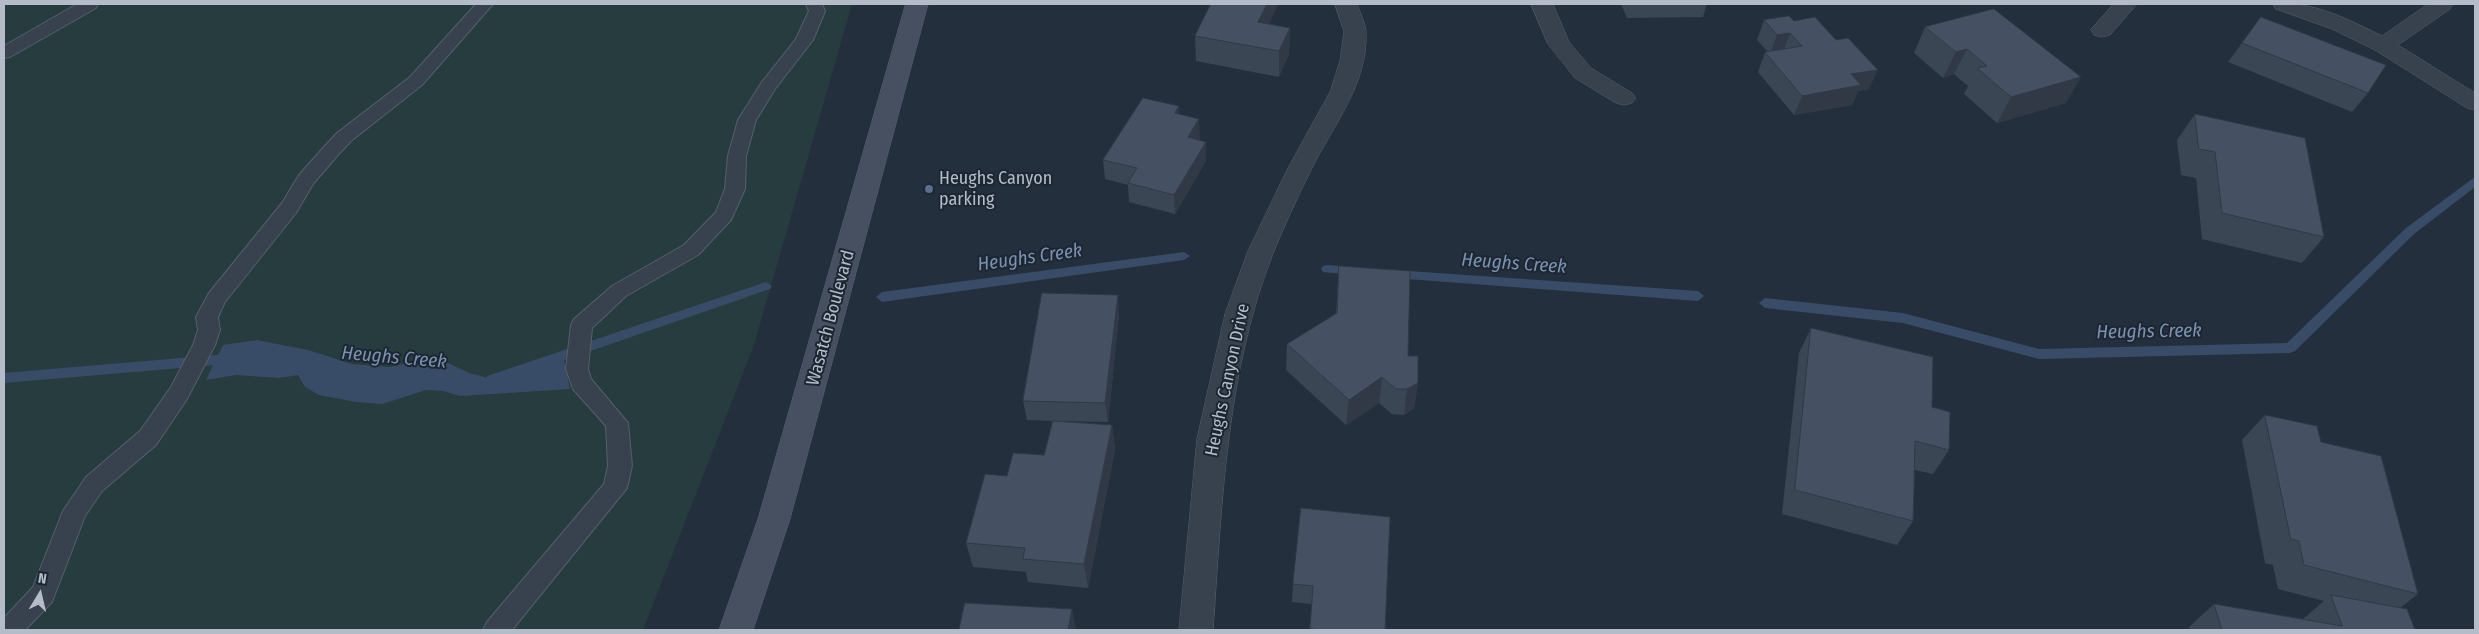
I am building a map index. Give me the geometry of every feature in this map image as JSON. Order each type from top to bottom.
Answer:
[{"type":"street","name":"Wasatch Boulevard","points":[[736,630],[774,519],[807,406],[916,4]]},
{"type":"street","name":"Heughs Canyon Drive","points":[[1196,630],[1212,439],[1239,314],[1261,251],[1300,168],[1342,92],[1351,62],[1355,32],[1346,4]]},
{"type":"street","points":[[1542,4],[1559,44],[1583,73],[1624,98]]},
{"type":"street","points":[[2102,30],[2126,4]]},
{"type":"street","points":[[2284,4],[2340,24],[2383,46],[2475,103]]},
{"type":"street","points":[[2383,46],[2442,4]]},
{"type":"lane","points":[[4,53],[40,33],[66,15],[90,4]]},
{"type":"lane","points":[[9,630],[43,594],[75,511],[94,484],[148,438],[179,393],[204,345],[209,330],[208,317],[216,298],[289,208],[306,180],[344,137],[416,81],[485,4]]},
{"type":"lane","points":[[496,630],[615,488],[620,466],[617,424],[580,383],[578,358],[582,325],[619,291],[692,250],[724,215],[735,189],[737,156],[747,120],[768,86],[804,40],[817,11],[814,4]]},
{"type":"green space","points":[[4,4],[852,4],[754,345],[643,630],[4,630]]},
{"type":"water","points":[[257,340],[308,350],[352,364],[389,367],[436,357],[469,373],[492,379],[527,368],[562,351],[570,389],[460,396],[443,391],[426,390],[382,404],[356,402],[319,395],[305,387],[298,375],[279,378],[236,375],[206,380],[223,345]]},
{"type":"building","points":[[1211,4],[1267,4],[1258,22],[1290,28],[1279,51],[1195,36]]},
{"type":"building","points":[[1994,9],[2081,77],[2011,97],[1977,68],[1987,66],[1967,49],[1956,52],[1925,27]]},
{"type":"building","points":[[1789,16],[1794,21],[1815,17],[1836,40],[1848,38],[1878,70],[1851,74],[1861,85],[1802,96],[1765,52],[1802,46],[1790,33],[1777,35],[1764,20]]},
{"type":"building","points":[[2261,17],[2386,65],[2368,93],[2242,43]]},
{"type":"building","points":[[1143,98],[1179,106],[1175,113],[1199,119],[1188,137],[1206,142],[1174,195],[1128,183],[1137,168],[1103,160]]},
{"type":"building","points":[[2195,114],[2305,138],[2324,237],[2222,213],[2215,152],[2199,149]]},
{"type":"building","points":[[1339,266],[1410,271],[1408,356],[1418,356],[1418,383],[1407,389],[1396,389],[1382,377],[1349,400],[1287,344],[1337,313]]},
{"type":"building","points":[[1042,293],[1118,295],[1105,403],[1023,401]]},
{"type":"building","points":[[1811,328],[1933,357],[1932,407],[1950,412],[1949,450],[1915,441],[1913,521],[1795,490]]},
{"type":"building","points":[[2265,415],[2317,426],[2321,442],[2381,456],[2418,594],[2304,565],[2299,541],[2291,539]]},
{"type":"building","points":[[1053,421],[1112,425],[1084,564],[1023,559],[1025,548],[966,543],[985,474],[1007,476],[1013,453],[1044,455]]},
{"type":"building","points":[[1301,508],[1390,517],[1385,630],[1310,629],[1313,586],[1293,584]]},
{"type":"building","points":[[2331,595],[2407,609],[2415,630],[2222,630],[2214,604],[2342,626]]},
{"type":"building","points":[[965,603],[1072,609],[1068,630],[959,630]]},
{"type":"waterway","name":"Heughs Creek","points":[[1765,303],[1903,318],[2039,354],[2290,348],[2410,231],[2475,181]]},
{"type":"waterway","name":"Heughs Creek","points":[[882,297],[1184,256]]},
{"type":"waterway","name":"Heughs Creek","points":[[1327,269],[1354,271]]},
{"type":"waterway","name":"Heughs Creek","points":[[1394,274],[1698,296]]},
{"type":"waterway","name":"Heughs Creek","points":[[492,380],[766,286]]},
{"type":"waterway","name":"Heughs Creek","points":[[4,378],[216,360],[233,362]]},
{"type":"place","name":"Heughs Canyon parking","points":[[929,189]]}]
